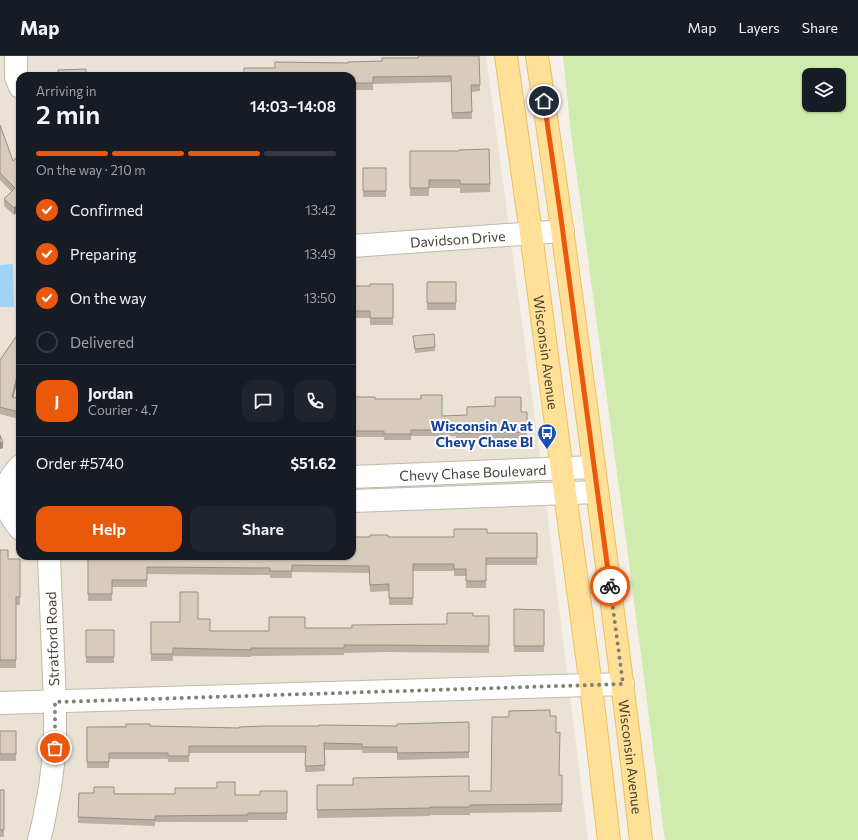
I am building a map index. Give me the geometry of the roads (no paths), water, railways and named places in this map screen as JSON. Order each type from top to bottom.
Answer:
[{"type":"main road","name":"Wisconsin Avenue","points":[[506,56],[591,686],[609,840]]},
{"type":"main road","name":"Wisconsin Avenue","points":[[537,56],[563,231],[623,684],[641,840]]},
{"type":"street","points":[[16,56],[16,72]]},
{"type":"street","name":"Davidson Drive","points":[[356,246],[563,231]]},
{"type":"street","name":"Chevy Chase Boulevard","points":[[356,477],[594,467]]},
{"type":"street","points":[[16,470],[4,486],[6,495],[4,511],[16,524]]},
{"type":"street","name":"Chevy Chase Boulevard","points":[[356,501],[597,492]]},
{"type":"street","name":"Stratford Road","points":[[39,840],[44,824],[55,748],[55,702],[49,560]]},
{"type":"street","points":[[0,703],[623,684]]},
{"type":"water","points":[[13,264],[14,307],[0,307],[0,265]]},
{"type":"place","name":"Wisconsin Av at Chevy Chase Bl","points":[[547,450]]}]
